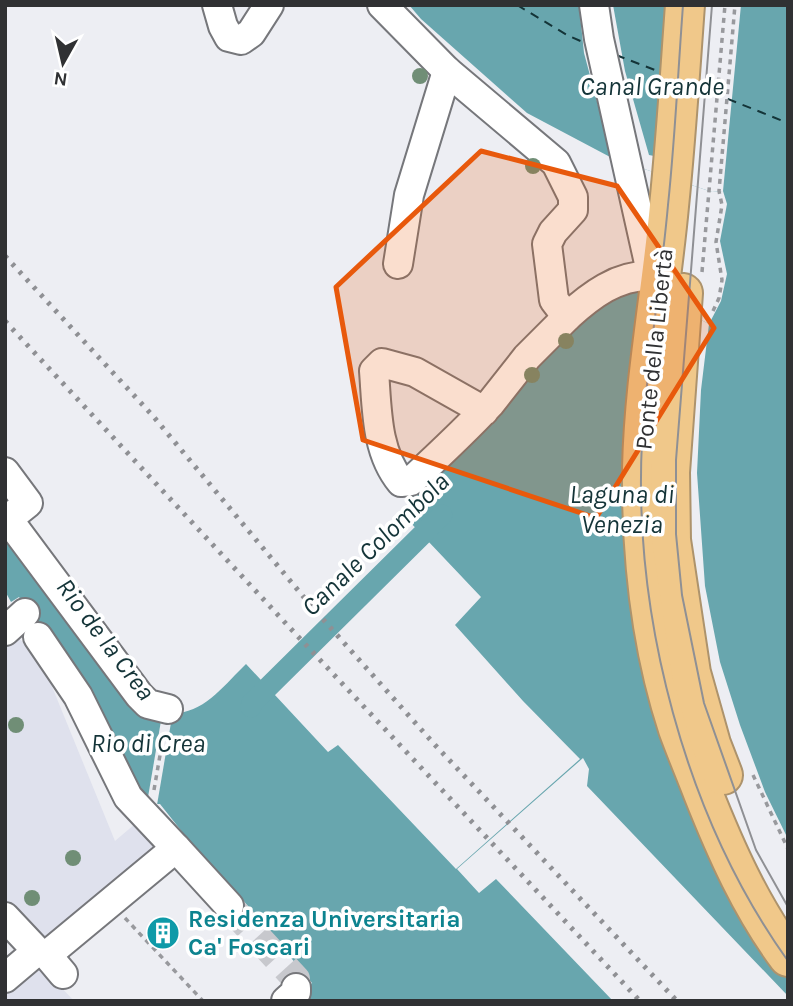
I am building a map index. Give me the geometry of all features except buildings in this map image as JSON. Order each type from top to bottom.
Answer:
[{"type":"highway","name":"Ponte della Libertà","points":[[685,5],[685,203],[670,472],[671,540],[691,673],[711,744],[752,851],[788,913]]},
{"type":"highway","name":"Ponte della Libertà","points":[[685,203],[710,5]]},
{"type":"highway","name":"Ponte della Libertà","points":[[680,296],[644,431],[643,516],[652,612],[663,674],[678,729],[727,855],[788,957]]},
{"type":"street","points":[[218,5],[229,37],[241,40],[251,33],[269,5]]},
{"type":"street","points":[[382,5],[447,71],[556,163],[573,197],[573,210],[553,232],[547,244],[554,300],[566,317]]},
{"type":"street","points":[[484,411],[415,372],[382,363],[374,371],[381,442],[401,482],[411,481],[484,411],[527,357],[592,295],[637,276],[680,296],[685,203],[598,39],[594,5]]},
{"type":"street","points":[[398,264],[409,195],[447,71]]},
{"type":"street","points":[[5,472],[28,503],[8,519],[139,695],[148,704],[168,709]]},
{"type":"street","points":[[21,618],[78,696],[128,797],[149,808],[176,848],[229,906]]},
{"type":"street","points":[[5,978],[49,960],[111,902],[176,848]]},
{"type":"street","points":[[5,917],[49,960]]},
{"type":"path","points":[[685,203],[721,222],[716,242],[722,289],[680,296],[685,203],[725,5]]},
{"type":"path","points":[[685,203],[719,191],[735,5]]},
{"type":"path","points":[[149,808],[168,709]]},
{"type":"path","points":[[751,767],[788,849]]},
{"type":"path","points":[[111,902],[203,1001]]},
{"type":"highlighted area","points":[[481,151],[617,186],[714,328],[596,518],[363,440],[336,287]]},
{"type":"shaded area","points":[[12,630],[44,667],[115,841],[135,824],[157,849],[38,946],[5,909],[5,636]]},
{"type":"shaded area","points":[[36,959],[74,1001],[5,1001],[5,984]]},
{"type":"water","name":"Laguna di Venezia","points":[[409,5],[788,5],[788,1001],[292,1001],[312,983],[242,899],[237,901],[160,804],[150,804],[19,597],[11,602],[5,591],[5,527],[121,679],[178,713],[198,707],[207,701],[246,664],[328,752],[338,745],[456,869],[580,759],[523,701],[455,625],[481,597],[409,521],[424,508],[410,494],[539,354],[613,295],[641,289],[709,324],[721,301],[727,274],[720,241],[727,204],[723,191],[712,192],[612,158],[527,113],[421,19]]},
{"type":"pier","points":[[579,5],[613,5],[625,71],[649,155],[654,156],[668,5],[741,5],[723,191],[712,192],[612,158],[584,53]]},
{"type":"pier","points":[[641,289],[709,324],[701,390],[697,473],[705,586],[720,662],[740,725],[765,792],[788,839],[788,978],[722,864]]},
{"type":"pier","points":[[163,709],[173,711],[157,805],[147,803]]},
{"type":"pier","points":[[583,758],[589,769],[587,786],[788,996],[788,1001],[613,1001],[496,879],[479,893],[457,869]]},
{"type":"waterway","name":"Canale Colombola","points":[[251,707],[252,703],[442,515]]},
{"type":"ferry route","points":[[517,5],[585,43]]},
{"type":"ferry route","points":[[616,55],[660,72]]},
{"type":"ferry route","points":[[698,87],[788,123]]},
{"type":"tunnel","points":[[229,906],[296,979],[296,988]]},
{"type":"tram line","points":[[683,5],[670,180],[642,441],[641,508],[647,576],[657,645],[673,713],[694,780],[720,844],[752,905],[788,961]]},
{"type":"tram line","points":[[712,5],[676,460],[676,534],[682,595],[704,703],[756,850],[788,907]]},
{"type":"railway","points":[[5,256],[153,416],[312,607],[435,745],[677,1001]]},
{"type":"railway","points":[[5,321],[640,1001]]},
{"type":"place","name":"Residenza Universitaria Ca' Foscari","points":[[163,933]]},
{"type":"water label","name":"Canal Grande","points":[[652,86]]},
{"type":"water label","name":"Rio de la Crea","points":[[106,639]]},
{"type":"water label","name":"Rio di Crea","points":[[148,743]]}]
